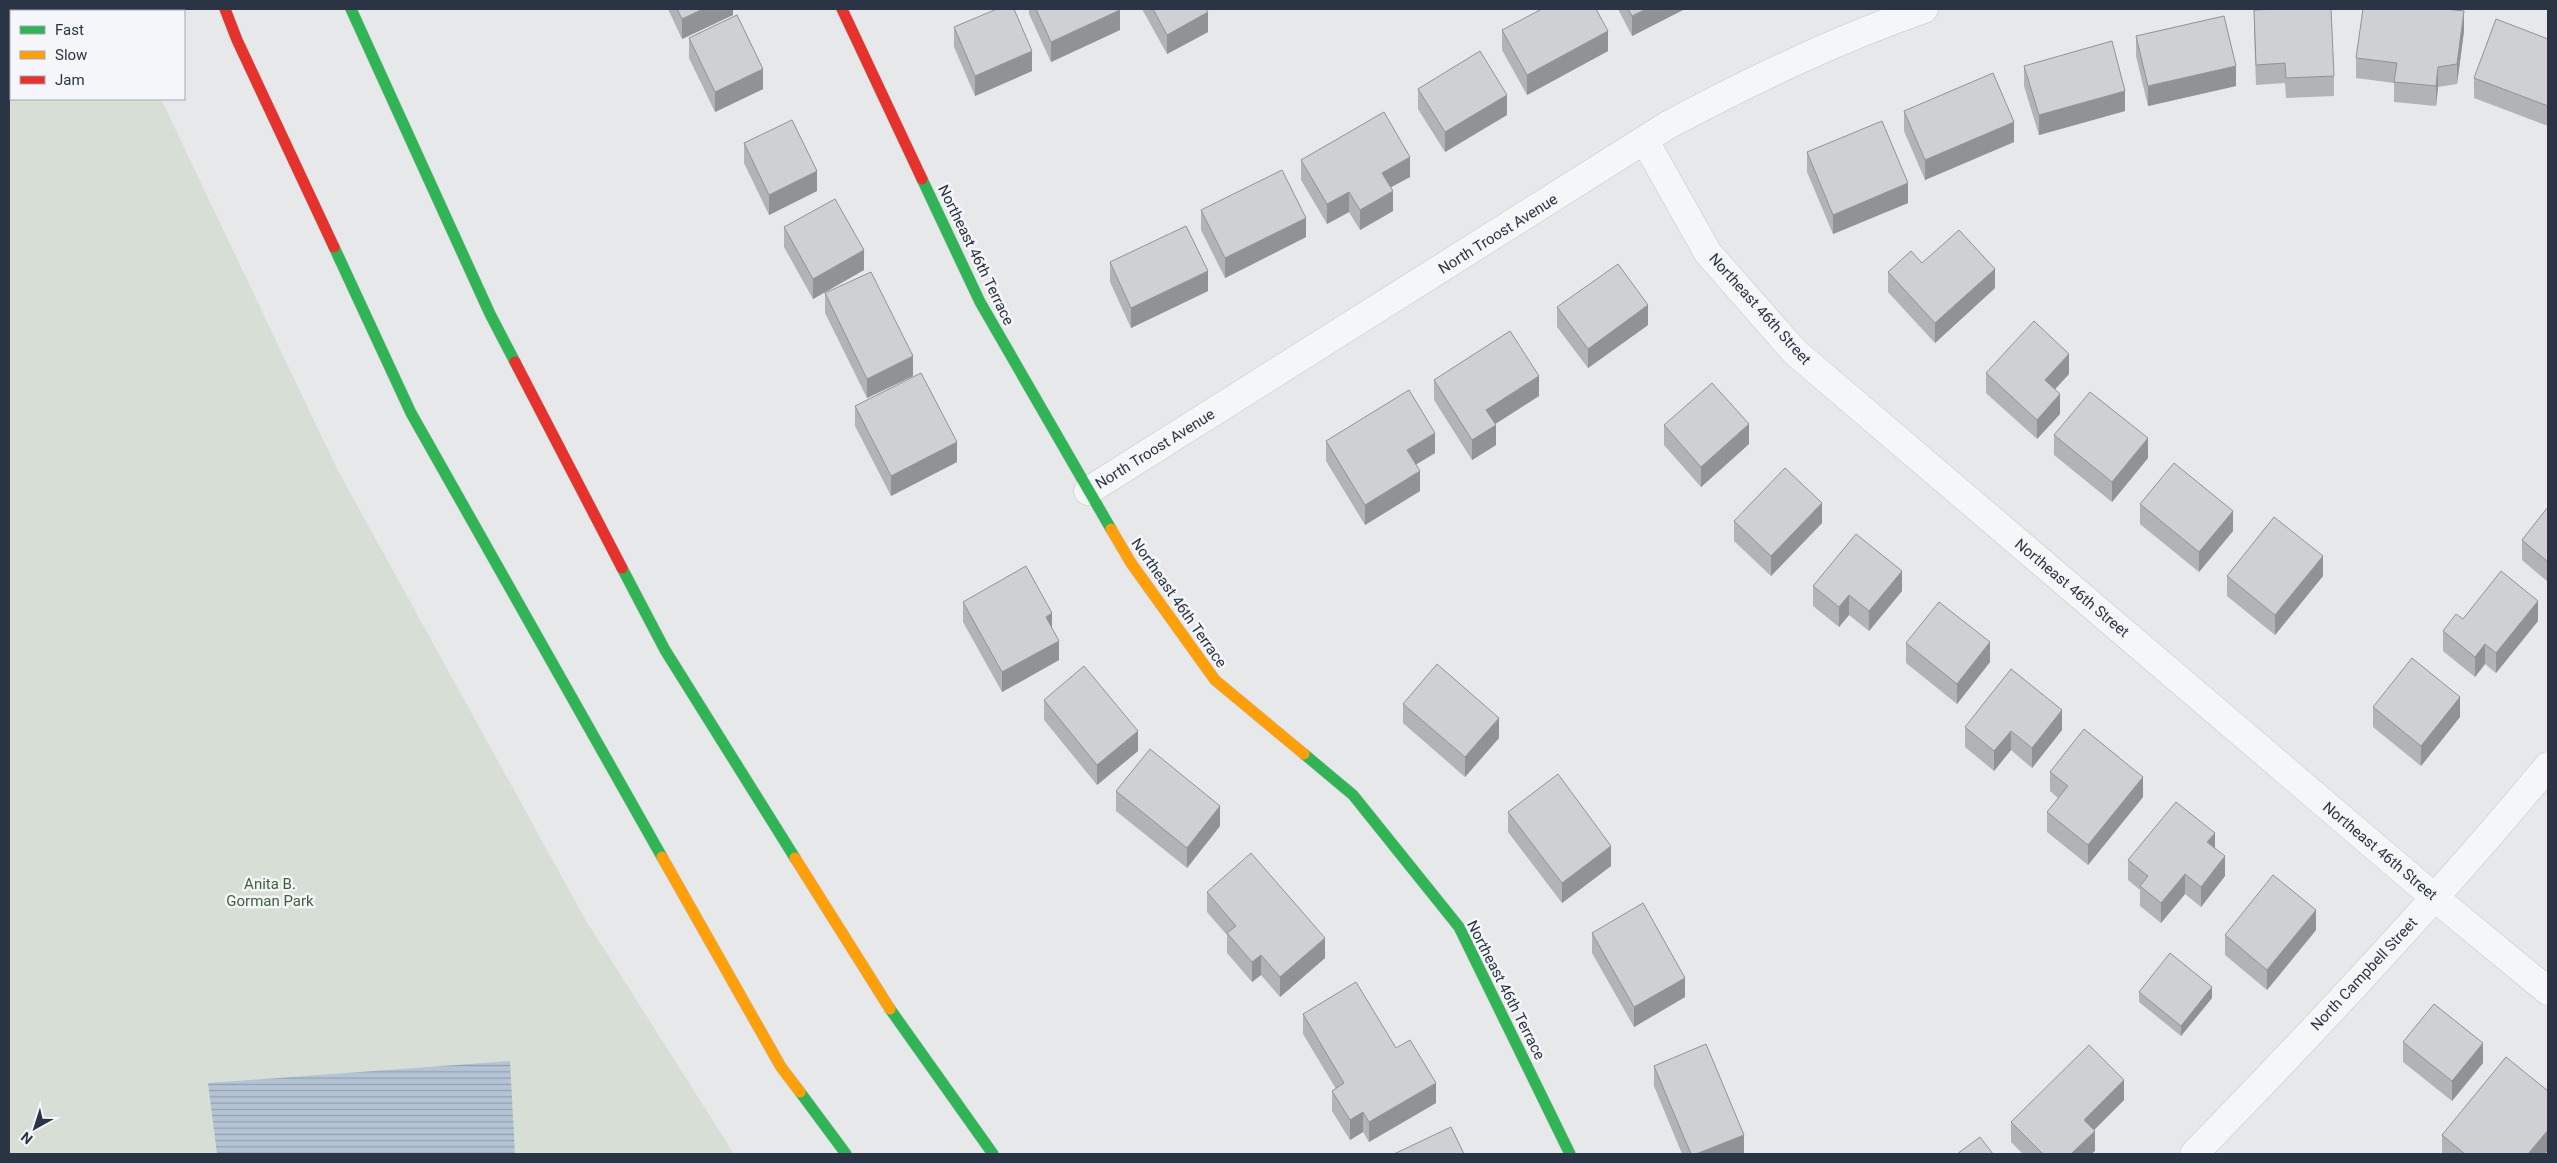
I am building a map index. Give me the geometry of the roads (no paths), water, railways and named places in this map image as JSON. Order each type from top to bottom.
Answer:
[{"type":"main road","points":[[225,9],[237,40],[411,413],[781,1067],[846,1154]]},
{"type":"main road","points":[[351,9],[490,314],[665,650],[894,1016],[993,1154]]},
{"type":"main road","name":"Northeast 46th Terrace","points":[[842,9],[980,302],[1131,563],[1214,680],[1353,796],[1459,927],[1570,1154]]},
{"type":"street","name":"North Troost Avenue","points":[[1088,491],[1668,125],[1750,81],[1875,26],[1924,9]]},
{"type":"street","name":"Northeast 46th Street","points":[[1645,141],[1708,254],[1795,352],[2434,897],[2548,991]]},
{"type":"street","name":"North Campbell Street","points":[[2194,1154],[2263,1083],[2434,897],[2548,766]]},
{"type":"water","points":[[510,1061],[515,1154],[217,1154],[208,1083]]},
{"type":"park label","name":"Anita B. Gorman Park","points":[[270,892]]}]
